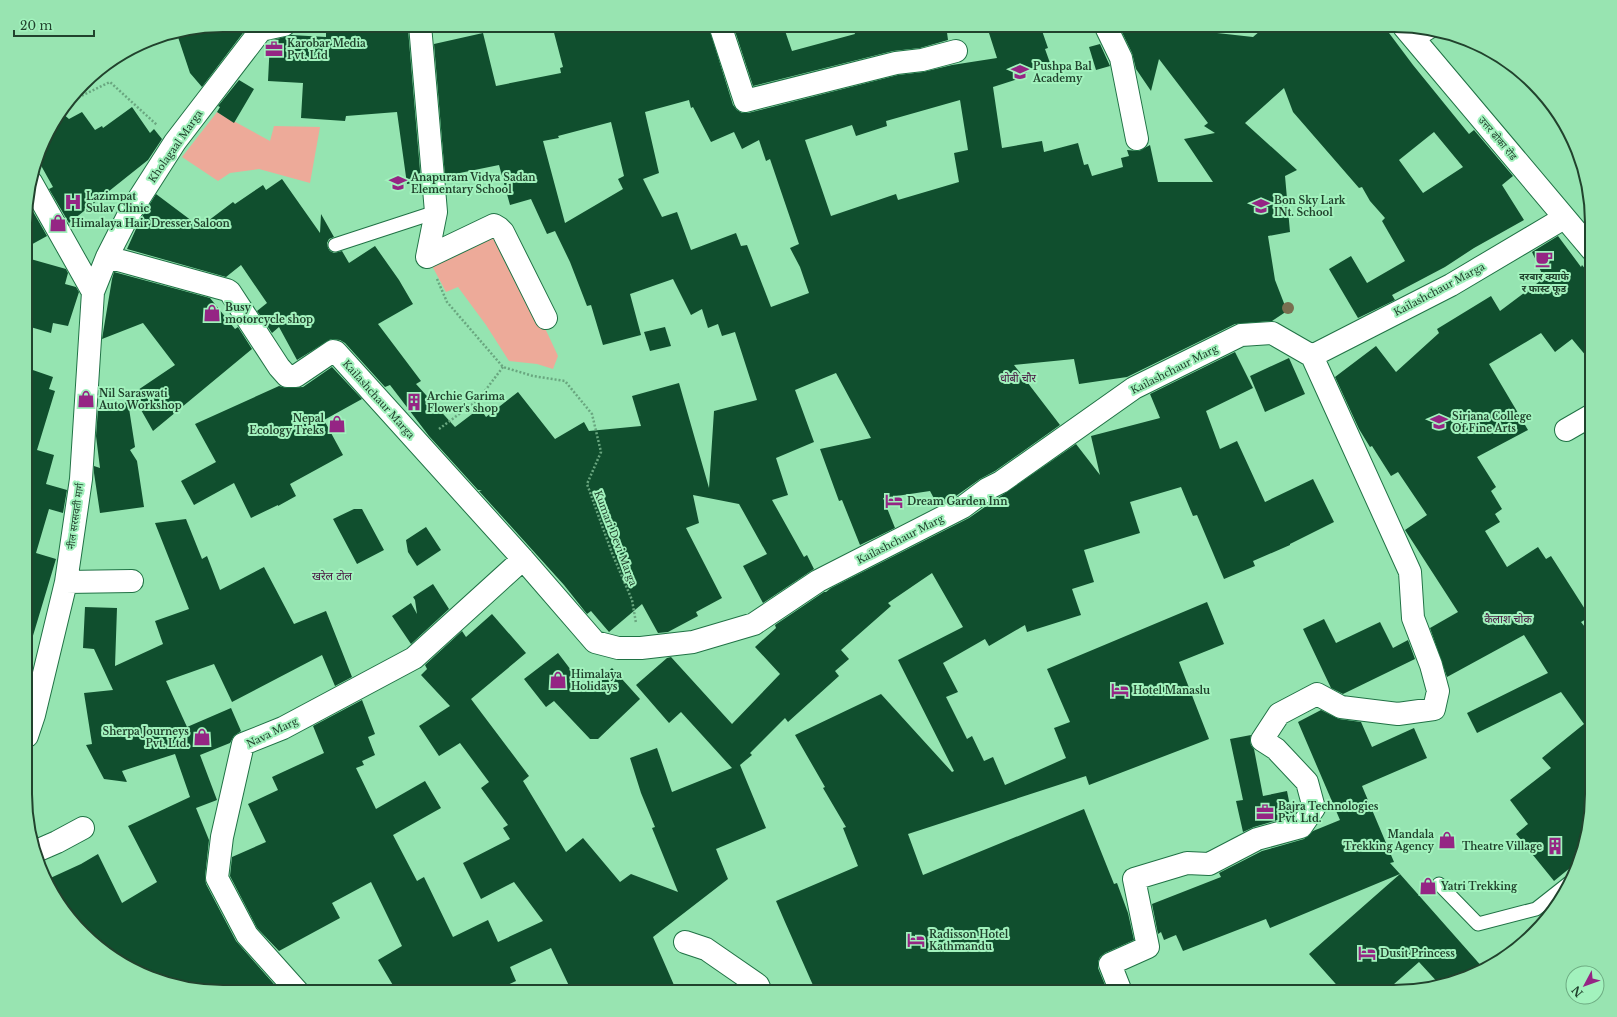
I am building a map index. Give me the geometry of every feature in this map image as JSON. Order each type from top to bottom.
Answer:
[{"type":"street","name":"Kholagaal Marga","points":[[93,292],[107,257],[129,214],[175,142],[259,32]]},
{"type":"street","points":[[421,32],[436,212],[427,257]]},
{"type":"street","points":[[722,32],[745,101],[896,63],[922,60],[956,51]]},
{"type":"street","points":[[1108,32],[1121,58],[1137,138]]},
{"type":"street","name":"उत्तर ढोका रोड","points":[[1418,34],[1564,218],[1585,242]]},
{"type":"street","points":[[35,190],[93,292]]},
{"type":"street","name":"Kailashchaur Marga","points":[[1312,356],[1451,285],[1564,218]]},
{"type":"street","points":[[427,257],[494,225],[503,232],[546,318]]},
{"type":"street","name":"Kailashchaur Marga","points":[[107,257],[227,290],[230,292],[279,367],[287,376],[296,376],[333,352],[336,352],[523,559],[594,642]]},
{"type":"street","name":"नील सरसवती मार्ग","points":[[32,721],[66,582],[81,479],[93,292]]},
{"type":"street","name":"Kailashchaur Marg","points":[[594,642],[618,648],[642,648],[693,642],[754,624],[818,581],[963,507],[1134,388],[1241,335],[1272,333],[1312,356]]},
{"type":"street","points":[[1118,985],[1110,964],[1148,947],[1134,879],[1187,863],[1209,864],[1257,839],[1301,827],[1314,808],[1307,782],[1276,749],[1262,740],[1279,714],[1317,694],[1341,707],[1398,714],[1434,709],[1438,691],[1431,665],[1413,618],[1410,572],[1312,356]]},
{"type":"street","points":[[1566,430],[1585,419]]},
{"type":"street","name":"Nava Marg","points":[[292,985],[247,935],[217,878],[222,837],[243,744],[289,724],[414,658],[523,559]]},
{"type":"street","points":[[66,582],[132,581]]},
{"type":"street","points":[[40,849],[83,828]]},
{"type":"street","points":[[685,942],[706,949],[758,985]]},
{"type":"lane","points":[[335,245],[436,212]]},
{"type":"lane","points":[[1439,884],[1478,924],[1536,909],[1558,892]]},
{"type":"path","points":[[79,97],[110,82],[175,142]]},
{"type":"path","points":[[420,444],[478,400],[503,367],[447,302],[427,257]]},
{"type":"path","name":"Kumari Devi Marga","points":[[503,367],[533,376],[565,381],[592,414],[601,452],[587,484],[612,554],[632,600],[642,648]]},
{"type":"shaded area","points":[[217,112],[270,141],[274,126],[320,127],[310,183],[259,169],[230,173],[218,181],[182,157]]},
{"type":"shaded area","points":[[501,234],[558,356],[553,369],[537,364],[509,361],[486,325],[458,287],[446,292],[430,262]]},
{"type":"building","points":[[210,32],[244,32],[202,87],[190,73],[178,37]]},
{"type":"building","points":[[326,32],[408,32],[421,182],[407,184],[397,112],[346,116],[345,121],[301,118],[303,83],[268,81],[270,41],[291,35],[326,37]]},
{"type":"building","points":[[554,32],[710,32],[733,105],[742,113],[748,113],[898,75],[923,72],[952,65],[997,58],[989,33],[992,32],[1042,32],[1048,48],[1045,49],[1050,63],[1026,71],[1027,76],[993,87],[1002,148],[1042,141],[1044,152],[1078,143],[1084,165],[1088,164],[1092,176],[1123,167],[1121,158],[1129,156],[1127,150],[1139,151],[1150,145],[1158,182],[1213,182],[1184,139],[1215,133],[1204,126],[1208,123],[1159,59],[1151,91],[1136,69],[1132,53],[1122,32],[1217,32],[1253,37],[1259,32],[1388,32],[1469,134],[1474,130],[1513,176],[1502,185],[1524,220],[1474,248],[1445,267],[1392,295],[1395,300],[1358,318],[1329,269],[1351,256],[1367,283],[1405,261],[1382,221],[1385,218],[1370,201],[1362,187],[1359,188],[1293,112],[1284,88],[1245,123],[1297,170],[1285,176],[1290,232],[1268,236],[1275,280],[1287,311],[1272,321],[1235,324],[1127,377],[1079,384],[1074,359],[1014,365],[1060,425],[995,471],[938,506],[930,491],[883,498],[895,528],[860,545],[842,500],[839,501],[820,449],[871,438],[836,373],[795,390],[814,442],[776,458],[788,495],[772,500],[804,557],[807,555],[814,569],[763,603],[743,566],[767,554],[739,504],[693,495],[699,523],[686,528],[722,598],[696,612],[698,616],[668,632],[658,633],[642,604],[609,632],[591,611],[587,614],[564,585],[479,491],[482,490],[478,490],[429,436],[390,385],[385,387],[345,343],[340,340],[331,339],[297,360],[279,327],[272,333],[257,311],[267,303],[241,265],[226,277],[127,249],[140,220],[156,194],[200,227],[233,202],[235,204],[263,185],[266,190],[282,179],[320,233],[321,214],[334,237],[329,239],[327,243],[330,251],[334,253],[342,251],[349,263],[375,246],[399,280],[413,304],[378,324],[421,381],[416,384],[455,427],[480,408],[486,417],[518,392],[555,439],[584,422],[589,431],[641,426],[632,396],[679,383],[709,488],[714,411],[757,400],[735,332],[722,336],[718,324],[708,328],[702,309],[691,315],[673,279],[630,294],[641,335],[603,345],[591,305],[587,306],[570,262],[555,231],[547,234],[531,199],[510,205],[499,165],[445,176],[434,44],[483,33],[496,86],[561,73],[560,68],[563,67]],"holes":[[[689,100],[691,108],[693,107],[711,142],[734,132],[742,149],[759,140],[766,161],[770,159],[799,244],[790,248],[800,267],[809,293],[771,307],[747,245],[741,246],[736,233],[691,250],[677,212],[662,217],[643,179],[659,173],[645,112]],[[960,100],[968,150],[954,153],[959,182],[898,200],[896,194],[831,216],[805,140],[852,125],[856,136],[887,126],[886,121]],[[611,122],[624,176],[618,179],[623,189],[565,223],[543,141],[559,138],[558,136]],[[1434,132],[1463,167],[1423,193],[1399,160]]]},
{"type":"building","points":[[735,32],[785,32],[792,51],[855,34],[854,32],[947,32],[948,40],[920,48],[893,51],[753,86]]},
{"type":"building","points":[[1100,44],[1110,66],[1096,70],[1089,47]]},
{"type":"building","points":[[239,80],[254,89],[234,123],[217,112],[220,107],[218,106]]},
{"type":"building","points":[[132,107],[150,133],[154,129],[162,139],[148,160],[69,223],[49,189],[53,187],[41,165],[42,161],[52,138],[65,116],[69,119],[82,112],[95,130],[102,126],[103,128]]},
{"type":"building","points":[[32,210],[47,236],[32,244]]},
{"type":"building","points":[[1558,236],[1581,267],[1582,265],[1585,269],[1585,355],[1572,339],[1555,352],[1541,333],[1489,364],[1528,430],[1477,457],[1496,487],[1491,491],[1502,509],[1495,514],[1500,522],[1485,531],[1507,567],[1538,547],[1546,559],[1551,556],[1585,609],[1585,620],[1581,622],[1585,627],[1585,807],[1579,844],[1575,856],[1569,868],[1554,881],[1516,834],[1528,824],[1510,800],[1551,768],[1542,758],[1584,724],[1561,692],[1477,733],[1467,713],[1548,673],[1524,635],[1447,677],[1430,628],[1458,612],[1405,530],[1427,515],[1398,472],[1391,476],[1372,446],[1370,447],[1359,429],[1335,377],[1376,346],[1396,372],[1439,333],[1437,329],[1491,296],[1500,311],[1544,278],[1532,252]]},
{"type":"building","points":[[32,259],[66,269],[68,273],[65,284],[76,287],[79,292],[68,326],[53,323],[51,333],[32,327]]},
{"type":"building","points":[[114,272],[210,298],[235,329],[238,327],[252,349],[153,431],[132,394],[175,365],[143,323],[102,339]]},
{"type":"building","points":[[665,327],[671,346],[650,351],[644,332]]},
{"type":"building","points":[[1235,352],[1253,388],[1206,411],[1220,449],[1237,441],[1265,502],[1313,479],[1334,522],[1290,545],[1253,561],[1255,566],[1224,579],[1197,515],[1193,516],[1181,487],[1130,502],[1140,533],[1084,550],[1094,582],[1072,589],[1081,615],[1027,632],[1025,625],[989,646],[985,639],[943,663],[958,692],[946,697],[967,739],[972,736],[984,761],[993,757],[1005,785],[1066,758],[1054,728],[1070,722],[1047,669],[1207,602],[1224,644],[1179,662],[1209,739],[1089,785],[1086,776],[908,834],[923,875],[1084,809],[1114,884],[1117,883],[1128,913],[1134,940],[1105,953],[1100,957],[1098,968],[1105,985],[813,985],[776,901],[858,866],[843,828],[846,827],[823,788],[825,787],[795,735],[881,694],[952,772],[954,771],[898,660],[963,627],[932,573],[888,603],[891,606],[841,650],[849,659],[835,671],[839,676],[788,722],[785,718],[750,753],[752,755],[740,765],[766,828],[716,849],[728,879],[653,937],[674,985],[569,985],[551,948],[510,967],[516,981],[507,985],[393,985],[378,960],[402,946],[371,882],[332,903],[340,918],[279,951],[257,928],[230,876],[232,857],[266,842],[248,804],[278,790],[272,777],[324,753],[313,726],[362,700],[375,734],[368,737],[375,755],[362,761],[364,765],[356,768],[376,809],[425,781],[441,808],[393,835],[417,881],[424,877],[453,937],[488,920],[498,942],[543,921],[514,882],[481,899],[463,863],[510,839],[503,828],[508,825],[481,788],[489,782],[460,743],[439,756],[419,726],[450,706],[421,675],[427,669],[425,665],[462,631],[466,637],[492,614],[526,653],[471,699],[529,776],[523,781],[566,852],[583,838],[620,882],[631,874],[678,892],[652,828],[655,827],[641,793],[630,758],[657,748],[672,792],[732,768],[681,712],[669,723],[636,685],[667,658],[671,657],[732,724],[780,674],[755,647],[776,628],[775,625],[831,588],[969,518],[1076,444],[1100,475],[1091,436],[1160,418],[1150,394]]},
{"type":"building","points":[[1289,358],[1305,394],[1265,412],[1250,376]]},
{"type":"building","points":[[332,367],[362,399],[324,420],[343,455],[290,484],[296,496],[251,518],[234,483],[194,505],[181,481],[216,462],[195,424],[279,386],[287,388],[303,387]]},
{"type":"building","points":[[32,370],[53,377],[49,389],[55,391],[37,450],[54,455],[46,484],[67,490],[63,513],[49,509],[36,553],[56,559],[32,639]]},
{"type":"building","points":[[128,402],[135,447],[130,450],[137,461],[144,507],[100,513],[94,473],[94,466],[100,468],[96,436],[98,409]]},
{"type":"building","points":[[354,509],[362,509],[384,550],[357,564],[333,519]]},
{"type":"building","points":[[186,519],[202,559],[207,556],[220,590],[264,567],[294,624],[326,611],[352,677],[335,686],[322,655],[232,702],[214,664],[166,681],[187,727],[231,708],[241,731],[234,736],[230,743],[200,755],[217,800],[196,808],[209,840],[205,877],[206,884],[236,941],[275,985],[210,985],[173,979],[138,965],[107,946],[79,920],[64,900],[51,878],[81,864],[98,854],[122,903],[157,882],[128,826],[190,797],[175,754],[122,771],[127,782],[104,779],[86,745],[92,744],[84,693],[113,690],[94,649],[83,648],[85,607],[117,608],[115,666],[163,644],[155,621],[189,609],[155,523]]},
{"type":"building","points":[[426,527],[441,550],[417,566],[408,552],[406,540]]},
{"type":"building","points":[[433,584],[449,609],[411,644],[392,616],[411,603],[417,614],[415,600],[413,597]]},
{"type":"building","points":[[1324,619],[1336,643],[1380,622],[1393,648],[1408,640],[1415,659],[1343,694],[1331,688],[1303,629]]},
{"type":"building","points":[[558,653],[587,691],[612,668],[640,699],[598,739],[590,739],[554,701],[546,707],[524,679]]},
{"type":"building","points":[[1321,710],[1339,719],[1361,722],[1372,747],[1414,728],[1427,758],[1362,786],[1394,862],[1390,863],[1400,874],[1270,928],[1266,919],[1183,951],[1176,935],[1164,940],[1161,932],[1158,934],[1152,904],[1221,877],[1219,873],[1262,851],[1304,839],[1313,831],[1340,820],[1298,722]]},
{"type":"building","points":[[1251,735],[1250,740],[1254,749],[1263,796],[1287,791],[1292,816],[1254,827],[1243,832],[1236,801],[1243,800],[1230,739]]},
{"type":"building","points":[[1400,874],[1480,964],[1456,975],[1436,980],[1419,962],[1393,985],[1337,985],[1309,954]]},
{"type":"place","name":"Karobar Media Pvt. Ltd","points":[[274,49]]},
{"type":"place","name":"Pushpa Bal Academy","points":[[1020,72]]},
{"type":"place","name":"Anapuram Vidya Sadan Elementary School","points":[[398,183]]},
{"type":"place","name":"Lazimpat Sulav Clinic","points":[[73,202]]},
{"type":"place","name":"Bon Sky Lark INt. School","points":[[1261,206]]},
{"type":"place","name":"Himalaya Hair Dresser Saloon","points":[[58,223]]},
{"type":"place","name":"दरबार क्याफे र फास्ट फूड","points":[[1544,259]]},
{"type":"place","name":"Busy motorcycle shop","points":[[212,313]]},
{"type":"place","name":"Nil Saraswati Auto Workshop","points":[[86,399]]},
{"type":"place","name":"Archie Garima Flower's shop","points":[[414,402]]},
{"type":"place","name":"Sirjana College Of Fine Arts","points":[[1439,422]]},
{"type":"place","name":"Nepal Ecology Treks","points":[[337,424]]},
{"type":"place","name":"Dream Garden Inn","points":[[894,501]]},
{"type":"place","name":"Himalaya Holidays","points":[[558,680]]},
{"type":"place","name":"Hotel Manaslu","points":[[1120,690]]},
{"type":"place","name":"Sherpa Journeys Pvt. Ltd.","points":[[202,737]]},
{"type":"place","name":"Bajra Technologies Pvt. Ltd.","points":[[1265,812]]},
{"type":"place","name":"Mandala Trekking Agency","points":[[1447,840]]},
{"type":"place","name":"Theatre Village","points":[[1555,846]]},
{"type":"place","name":"Yatri Trekking","points":[[1428,886]]},
{"type":"place","name":"Radisson Hotel Kathmandu","points":[[916,940]]},
{"type":"place","name":"Dusit Princess","points":[[1367,953]]},
{"type":"district","name":"धोबी चौर","points":[[1018,378]]},
{"type":"district","name":"खरेल टोल","points":[[332,576]]},
{"type":"district","name":"कैलाश चोक","points":[[1508,619]]}]
